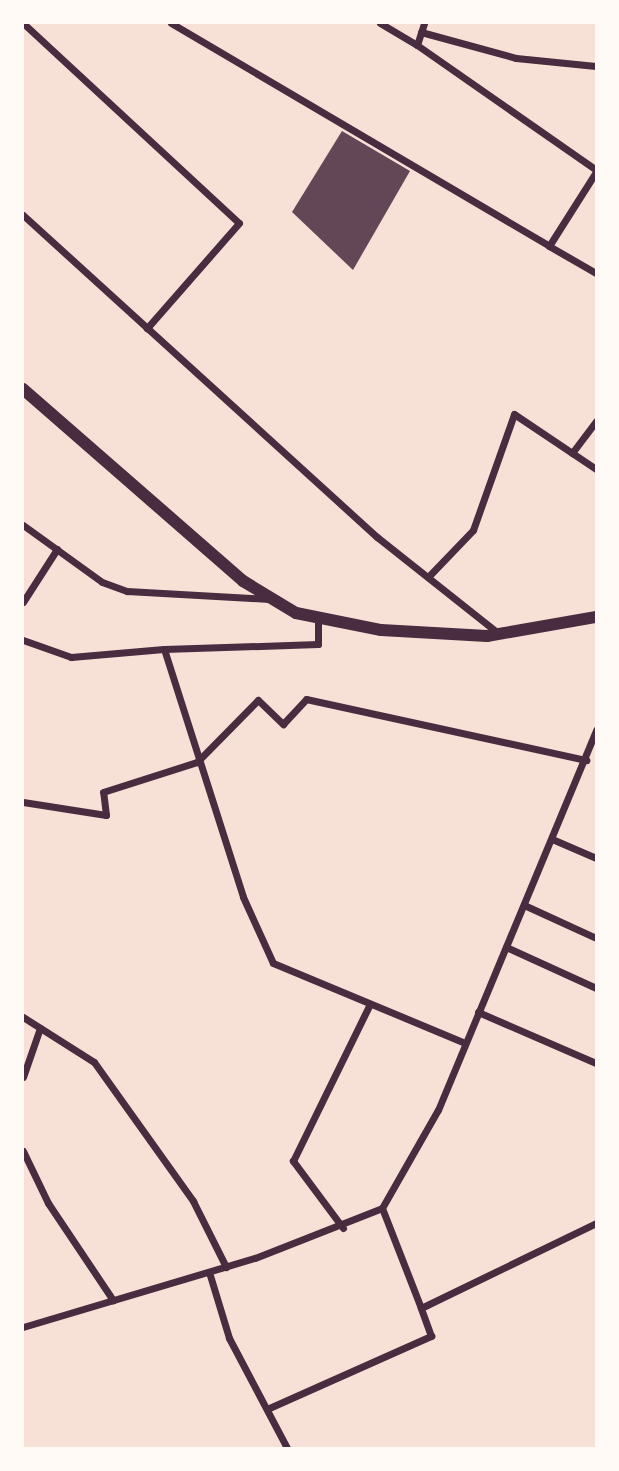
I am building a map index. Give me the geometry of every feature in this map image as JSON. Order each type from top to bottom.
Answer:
[{"type":"street","points":[[23,23],[239,223],[148,328]]},
{"type":"street","points":[[170,23],[596,272]]},
{"type":"street","points":[[380,23],[417,45],[596,171],[549,246]]},
{"type":"street","points":[[417,45],[424,23]]},
{"type":"street","points":[[421,32],[516,58],[596,65]]},
{"type":"street","points":[[23,215],[428,577],[499,634]]},
{"type":"street","points":[[23,389],[270,600],[318,620],[394,631],[499,634],[596,617]]},
{"type":"street","points":[[428,577],[473,530],[514,414],[596,469]]},
{"type":"street","points":[[572,453],[596,421]]},
{"type":"street","points":[[23,525],[102,582],[127,591],[270,600]]},
{"type":"street","points":[[23,602],[57,549]]},
{"type":"street","points":[[23,640],[71,657],[164,649],[318,643],[318,620]]},
{"type":"street","points":[[164,649],[197,762],[243,897],[273,963],[465,1043]]},
{"type":"street","points":[[23,802],[106,815],[103,792],[197,762],[258,700],[283,724],[306,699],[586,760]]},
{"type":"street","points":[[23,1327],[226,1267],[343,1228],[382,1208],[438,1110],[586,760],[596,730]]},
{"type":"street","points":[[552,839],[596,858]]},
{"type":"street","points":[[524,905],[596,938]]},
{"type":"street","points":[[506,947],[596,988]]},
{"type":"street","points":[[343,1228],[293,1161],[370,1004]]},
{"type":"street","points":[[478,1012],[596,1063]]},
{"type":"street","points":[[23,1017],[94,1062],[193,1201],[226,1267]]},
{"type":"street","points":[[23,1077],[40,1028]]},
{"type":"street","points":[[23,1151],[48,1203],[113,1300]]},
{"type":"street","points":[[267,1409],[431,1336],[382,1208]]},
{"type":"street","points":[[421,1308],[596,1223]]},
{"type":"street","points":[[209,1272],[229,1338],[286,1448]]},
{"type":"building","points":[[342,131],[410,171],[353,270],[292,212]]}]
